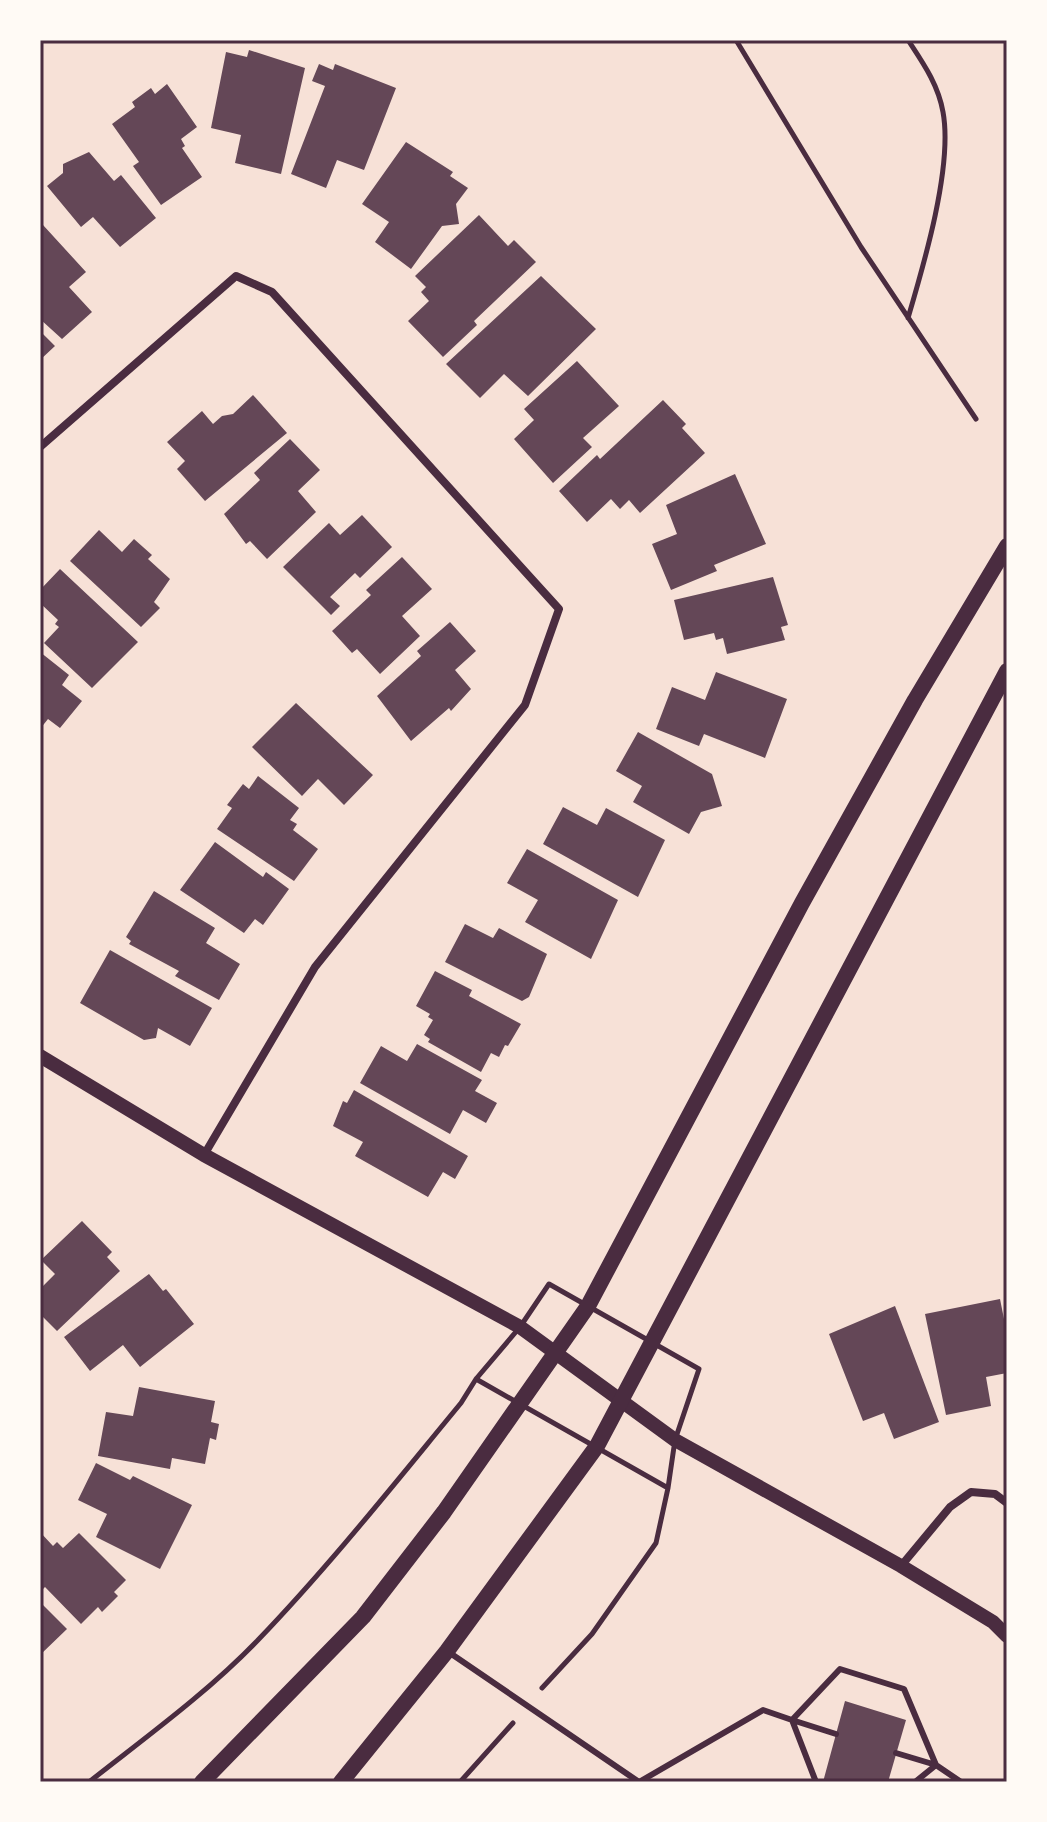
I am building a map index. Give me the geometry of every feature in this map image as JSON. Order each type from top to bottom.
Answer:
[{"type":"main road","points":[[206,1780],[363,1617],[444,1512],[588,1306],[802,903],[907,714],[1007,546]]},
{"type":"main road","points":[[341,1782],[447,1651],[597,1446],[1007,671]]},
{"type":"street","points":[[40,447],[236,276],[272,292],[559,609],[525,705],[315,967],[204,1155]]},
{"type":"street","points":[[40,1056],[204,1155],[520,1327],[675,1440],[901,1566],[993,1622],[1007,1636]]},
{"type":"street","points":[[901,1566],[950,1507],[971,1492],[995,1494],[1007,1503]]},
{"type":"lane","points":[[447,1651],[639,1782],[763,1710],[836,1734]]},
{"type":"lane","points":[[792,1720],[840,1669],[904,1689],[936,1765]]},
{"type":"lane","points":[[792,1720],[816,1782]]},
{"type":"lane","points":[[896,1753],[936,1765],[961,1782]]},
{"type":"lane","points":[[915,1782],[936,1765]]},
{"type":"path","points":[[736,40],[908,319],[976,419]]},
{"type":"path","points":[[908,40],[934,81],[945,134],[934,223],[908,319]]},
{"type":"path","points":[[89,1782],[180,1710],[256,1642],[338,1552],[461,1403],[476,1379]]},
{"type":"path","points":[[460,1782],[592,1634],[656,1543],[668,1488]]},
{"type":"building","points":[[249,50],[305,68],[281,174],[235,163],[241,135],[211,128],[226,52],[247,57]]},
{"type":"building","points":[[319,64],[333,70],[335,64],[396,88],[364,170],[337,160],[326,188],[291,174],[325,86],[312,81]]},
{"type":"building","points":[[167,84],[197,127],[181,139],[185,146],[182,148],[202,177],[161,205],[133,166],[139,162],[112,124],[135,107],[132,102],[151,88],[155,94]]},
{"type":"building","points":[[406,142],[453,172],[450,176],[468,188],[456,204],[459,224],[442,226],[411,269],[375,242],[389,222],[362,204]]},
{"type":"building","points":[[89,152],[114,181],[121,175],[156,218],[120,247],[93,217],[81,227],[47,186],[63,173],[63,164]]},
{"type":"building","points":[[479,215],[508,246],[514,240],[536,262],[474,321],[477,325],[443,357],[408,321],[429,301],[421,292],[426,287],[415,276]]},
{"type":"building","points":[[43,225],[86,272],[69,287],[92,312],[62,339],[40,319],[40,228]]},
{"type":"building","points":[[541,276],[596,329],[528,396],[504,374],[480,398],[446,364]]},
{"type":"building","points":[[40,331],[55,346],[40,360]]},
{"type":"building","points":[[577,361],[619,406],[583,438],[592,447],[553,483],[514,439],[534,420],[524,409]]},
{"type":"building","points":[[253,395],[287,433],[205,501],[177,469],[185,461],[167,442],[202,411],[213,424],[222,416],[233,414]]},
{"type":"building","points":[[663,400],[686,424],[682,428],[705,453],[640,513],[629,500],[620,509],[611,499],[587,522],[559,491],[597,455],[600,459]]},
{"type":"building","points":[[290,439],[320,470],[298,491],[316,512],[267,559],[250,541],[246,544],[224,514],[260,480],[254,473]]},
{"type":"building","points":[[735,474],[766,544],[714,565],[717,571],[671,590],[652,544],[677,534],[666,505]]},
{"type":"building","points":[[362,515],[392,547],[360,578],[355,573],[330,597],[340,606],[331,615],[283,567],[329,523],[340,535]]},
{"type":"building","points":[[99,530],[122,552],[134,539],[152,555],[148,559],[170,579],[154,602],[160,608],[141,627],[70,561]]},
{"type":"building","points":[[402,557],[432,589],[402,616],[420,636],[380,674],[357,649],[352,653],[332,631],[371,595],[366,590]]},
{"type":"building","points":[[60,569],[138,642],[92,688],[44,643],[59,627],[55,624],[58,620],[40,603],[40,590]]},
{"type":"building","points":[[773,577],[788,625],[781,627],[785,640],[727,654],[723,638],[716,640],[714,633],[684,640],[674,600]]},
{"type":"building","points":[[450,622],[476,651],[455,670],[471,689],[451,711],[449,708],[411,741],[377,696],[421,656],[417,651]]},
{"type":"building","points":[[40,652],[69,675],[62,685],[82,701],[60,728],[48,719],[40,729]]},
{"type":"building","points":[[716,672],[787,699],[765,758],[704,734],[699,746],[656,729],[672,687],[705,700]]},
{"type":"building","points":[[296,703],[373,775],[344,805],[318,779],[302,796],[252,747]]},
{"type":"building","points":[[638,732],[712,774],[722,806],[701,812],[689,834],[633,802],[642,786],[616,771]]},
{"type":"building","points":[[258,776],[299,808],[290,820],[297,824],[293,830],[318,849],[294,881],[217,829],[232,808],[227,805],[243,784],[249,789]]},
{"type":"building","points":[[563,807],[597,825],[606,808],[665,840],[638,897],[543,844]]},
{"type":"building","points":[[215,842],[263,877],[266,872],[289,889],[263,925],[255,919],[244,933],[180,890]]},
{"type":"building","points":[[527,849],[618,900],[591,959],[525,922],[538,900],[507,883]]},
{"type":"building","points":[[154,891],[215,928],[206,943],[240,964],[219,1000],[175,976],[179,971],[129,944],[131,941],[126,937]]},
{"type":"building","points":[[465,924],[493,938],[499,928],[547,954],[529,997],[522,1001],[445,962]]},
{"type":"building","points":[[110,950],[212,1008],[190,1046],[158,1028],[156,1038],[144,1040],[80,1003]]},
{"type":"building","points":[[435,971],[472,990],[469,996],[521,1024],[499,1057],[491,1053],[481,1072],[428,1042],[430,1039],[424,1035],[433,1020],[428,1017],[430,1014],[416,1006]]},
{"type":"building","points":[[417,1044],[482,1080],[475,1091],[497,1103],[486,1123],[463,1110],[450,1134],[360,1083],[381,1046],[407,1061]]},
{"type":"building","points":[[354,1090],[468,1156],[455,1179],[443,1172],[428,1197],[355,1156],[363,1142],[333,1126],[343,1101],[347,1103]]},
{"type":"building","points":[[82,1221],[112,1252],[107,1257],[120,1271],[57,1331],[40,1314],[40,1289],[55,1274],[41,1260]]},
{"type":"building","points":[[149,1274],[163,1291],[166,1289],[194,1324],[140,1367],[123,1345],[90,1371],[64,1337]]},
{"type":"building","points":[[1000,1299],[1007,1334],[1007,1373],[986,1377],[991,1406],[946,1415],[925,1314]]},
{"type":"building","points":[[895,1306],[939,1422],[894,1439],[884,1413],[863,1421],[829,1334]]},
{"type":"building","points":[[139,1387],[215,1401],[211,1422],[219,1424],[216,1440],[210,1438],[205,1464],[172,1458],[170,1469],[98,1456],[106,1412],[133,1416]]},
{"type":"building","points":[[96,1463],[130,1480],[133,1476],[192,1505],[160,1569],[96,1537],[107,1514],[78,1500]]},
{"type":"building","points":[[40,1532],[53,1546],[57,1542],[63,1548],[79,1533],[126,1580],[114,1592],[118,1596],[102,1612],[98,1607],[81,1624],[45,1587],[40,1592]]},
{"type":"building","points":[[40,1602],[67,1629],[40,1655]]},
{"type":"building","points":[[845,1701],[906,1720],[888,1782],[823,1782]]}]
